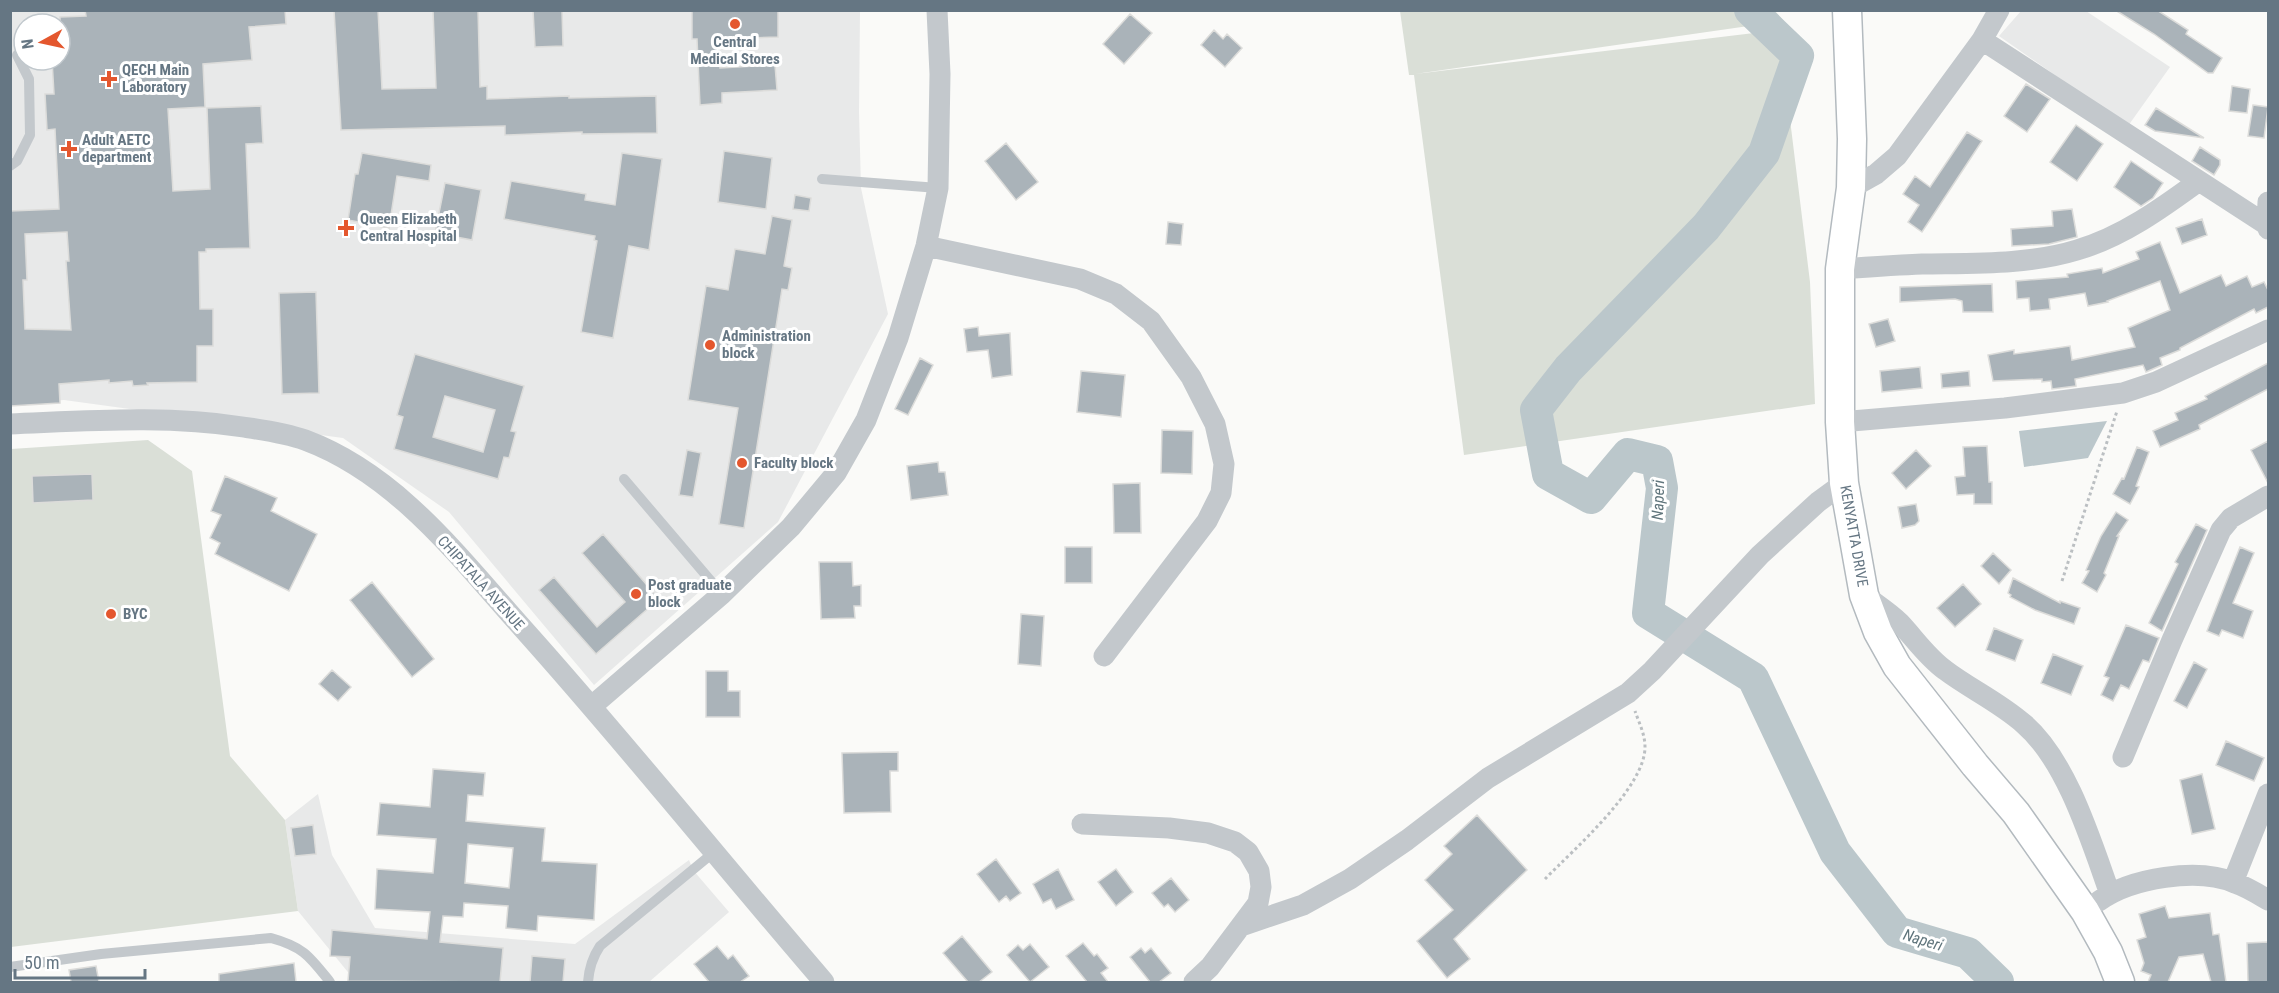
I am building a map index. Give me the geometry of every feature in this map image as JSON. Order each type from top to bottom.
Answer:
[{"type":"main road","name":"KENYATTA DRIVE","points":[[1847,10],[1852,116],[1851,188],[1840,269],[1840,422],[1844,483],[1864,595],[1878,632],[1897,666],[2016,813],[2085,911],[2108,952],[2120,982]]},
{"type":"street","points":[[592,706],[722,594],[791,527],[836,473],[866,420],[898,338],[926,246],[938,188],[940,75],[937,10]]},
{"type":"street","points":[[1851,188],[1876,174],[1897,156],[1982,40],[1999,10]]},
{"type":"street","points":[[1982,40],[2268,227]]},
{"type":"street","points":[[1840,269],[1973,264],[2028,259],[2077,250],[2122,231],[2158,211],[2199,181]]},
{"type":"street","points":[[2268,202],[2268,227]]},
{"type":"street","points":[[926,246],[1080,279],[1116,294],[1151,321],[1191,377],[1215,424],[1224,465],[1221,493],[1207,521],[1104,656]]},
{"type":"street","points":[[1840,422],[2005,408],[2123,393],[2156,382],[2268,330]]},
{"type":"street","name":"CHIPATALA AVENUE","points":[[10,424],[202,421],[301,439],[336,453],[368,473],[400,498],[432,528],[592,706],[713,853],[824,982]]},
{"type":"street","points":[[1240,926],[1303,905],[1350,879],[1407,840],[1488,778],[1628,693],[1760,555],[1818,502],[1844,483]]},
{"type":"street","points":[[2123,757],[2221,530],[2231,518],[2268,496]]},
{"type":"street","points":[[1864,595],[1898,620],[1928,655],[1945,670],[1989,697],[2026,725],[2050,756],[2069,790],[2087,830],[2110,894]]},
{"type":"street","points":[[2234,882],[2268,794]]},
{"type":"street","points":[[1082,824],[1208,833],[1235,842],[1248,852],[1259,871],[1261,887],[1258,903],[1210,967],[1194,982]]},
{"type":"street","points":[[2085,911],[2110,894],[2132,885],[2165,878],[2205,876],[2234,882],[2268,900]]},
{"type":"lane","points":[[10,166],[17,161],[30,135],[29,79],[25,72]]},
{"type":"lane","points":[[822,179],[938,188]]},
{"type":"lane","points":[[624,479],[722,594]]},
{"type":"lane","points":[[588,982],[593,956],[600,946],[713,853]]},
{"type":"lane","points":[[10,967],[101,954],[271,938],[292,944],[309,956],[330,982]]},
{"type":"path","points":[[2062,581],[2123,393]]},
{"type":"path","points":[[1545,879],[1632,785],[1643,761],[1644,735],[1628,693]]},
{"type":"shaded area","name":"Queen Elizabeth Central Hospital","points":[[11,11],[860,11],[861,188],[888,314],[778,522],[594,685],[449,512],[343,438],[64,400],[11,404]]},
{"type":"shaded area","points":[[1400,11],[1775,11],[1784,21],[1415,74],[1779,30],[1810,282],[1815,404],[1464,455],[1414,75],[1409,75]]},
{"type":"shaded area","points":[[2021,11],[2086,11],[2170,67],[2128,126],[1999,36]]},
{"type":"shaded area","points":[[2107,421],[2088,458],[2024,467],[2019,431]]},
{"type":"shaded area","name":"BYC","points":[[148,440],[192,471],[230,756],[285,820],[298,911],[11,947],[11,449]]},
{"type":"shaded area","points":[[318,794],[332,855],[375,928],[575,944],[689,860],[693,870],[729,912],[649,982],[356,982],[298,911],[285,820]]},
{"type":"building","points":[[85,10],[285,10],[286,24],[249,27],[252,60],[203,64],[205,107],[168,109],[173,191],[210,189],[207,108],[261,106],[263,143],[246,144],[250,248],[206,249],[206,252],[199,252],[200,309],[213,309],[213,346],[197,346],[197,382],[147,383],[148,385],[133,386],[132,381],[109,383],[109,380],[59,384],[60,403],[10,406],[10,211],[59,209],[55,129],[47,130],[45,94],[54,94],[53,72],[72,72],[72,17],[86,16]],"holes":[[[67,232],[69,261],[66,261],[71,330],[25,329],[23,280],[27,280],[25,234]]]},
{"type":"building","points":[[334,10],[378,10],[382,89],[436,88],[433,10],[478,10],[480,87],[487,86],[487,99],[656,96],[657,133],[582,134],[582,132],[505,135],[505,126],[341,130]]},
{"type":"building","points":[[533,10],[562,10],[563,46],[535,47]]},
{"type":"building","points":[[692,10],[778,10],[778,37],[719,39],[720,68],[775,65],[777,90],[722,93],[722,103],[700,105],[697,39],[692,39]]},
{"type":"building","points":[[2115,10],[2157,10],[2188,30],[2186,34],[2222,58],[2213,73],[2208,73],[2154,34]]},
{"type":"building","points":[[1130,14],[1152,33],[1124,64],[1103,44]]},
{"type":"building","points":[[1214,30],[1223,39],[1227,34],[1242,48],[1225,67],[1201,45]]},
{"type":"building","points":[[2026,84],[2050,99],[2027,132],[2004,116]]},
{"type":"building","points":[[2232,86],[2250,89],[2247,113],[2229,111]]},
{"type":"building","points":[[2253,105],[2268,107],[2264,138],[2248,136]]},
{"type":"building","points":[[2156,108],[2204,138],[2155,131],[2145,125]]},
{"type":"building","points":[[2076,125],[2103,144],[2077,181],[2050,162]]},
{"type":"building","points":[[1967,132],[1982,141],[1922,232],[1908,222],[1919,205],[1903,194],[1915,176],[1930,187]]},
{"type":"building","points":[[1006,143],[1038,182],[1016,200],[985,161]]},
{"type":"building","points":[[2200,147],[2220,160],[2220,165],[2214,175],[2192,161]]},
{"type":"building","points":[[724,151],[772,158],[766,209],[718,202]]},
{"type":"building","points":[[362,153],[431,165],[429,181],[397,176],[389,228],[348,220],[355,174],[358,174]]},
{"type":"building","points":[[622,153],[662,159],[649,250],[629,246],[613,338],[581,332],[597,241],[594,240],[595,236],[504,219],[511,181],[586,194],[585,200],[615,205]]},
{"type":"building","points":[[2131,161],[2163,183],[2153,198],[2141,206],[2114,187]]},
{"type":"building","points":[[445,183],[481,190],[472,240],[435,233]]},
{"type":"building","points":[[795,195],[811,198],[809,211],[793,209]]},
{"type":"building","points":[[2072,209],[2077,237],[2049,244],[2012,246],[2011,229],[2053,226],[2052,211]]},
{"type":"building","points":[[772,216],[792,220],[784,266],[792,268],[788,290],[782,289],[744,528],[719,524],[738,408],[688,400],[706,286],[728,290],[735,249],[765,254]]},
{"type":"building","points":[[2202,219],[2207,235],[2182,244],[2176,228]]},
{"type":"building","points":[[1168,222],[1183,224],[1181,245],[1166,244]]},
{"type":"building","points":[[2160,242],[2180,293],[2221,275],[2226,286],[2247,276],[2252,287],[2264,282],[2268,290],[2268,307],[2256,313],[2254,309],[2180,350],[2160,358],[2162,365],[2146,372],[2143,365],[2075,379],[2076,386],[2052,389],[2051,381],[2042,382],[2042,379],[1993,381],[1988,355],[2014,350],[2014,354],[2070,346],[2072,360],[2135,347],[2128,328],[2170,310],[2160,281],[2108,302],[2088,306],[2085,293],[2049,299],[2050,309],[2030,311],[2029,298],[2017,299],[2016,281],[2068,277],[2067,274],[2102,268],[2103,273],[2139,259],[2136,252]]},
{"type":"building","points":[[1992,284],[1993,312],[1963,312],[1962,301],[1955,299],[1900,302],[1900,287]]},
{"type":"building","points":[[316,292],[319,393],[282,394],[279,293]]},
{"type":"building","points":[[1888,319],[1895,341],[1876,347],[1869,324]]},
{"type":"building","points":[[978,327],[979,336],[1010,333],[1012,375],[992,378],[988,350],[967,352],[964,329]]},
{"type":"building","points":[[415,354],[524,386],[511,431],[516,432],[509,458],[504,457],[498,479],[394,449],[403,417],[397,415]],"holes":[[[445,396],[495,410],[483,452],[433,437]]]},
{"type":"building","points":[[920,358],[933,365],[908,415],[895,409]]},
{"type":"building","points":[[2268,363],[2268,389],[2199,425],[2200,429],[2160,447],[2153,431],[2178,420],[2175,413],[2207,399],[2205,396]]},
{"type":"building","points":[[1920,367],[1922,388],[1882,392],[1880,371]]},
{"type":"building","points":[[1081,371],[1125,375],[1121,417],[1077,412]]},
{"type":"building","points":[[1969,371],[1970,386],[1942,388],[1941,374]]},
{"type":"building","points":[[1162,430],[1193,431],[1192,474],[1161,473]]},
{"type":"building","points":[[2268,441],[2268,483],[2251,450]]},
{"type":"building","points":[[1987,446],[1989,482],[1992,482],[1992,504],[1974,504],[1974,494],[1957,495],[1955,477],[1965,476],[1963,447]]},
{"type":"building","points":[[2137,447],[2149,452],[2136,486],[2139,487],[2130,504],[2113,494],[2122,478],[2124,479]]},
{"type":"building","points":[[687,450],[701,453],[693,497],[679,495]]},
{"type":"building","points":[[1916,450],[1931,466],[1906,489],[1892,473]]},
{"type":"building","points":[[938,462],[939,472],[945,472],[948,495],[911,500],[907,466]]},
{"type":"building","points":[[92,474],[93,500],[33,503],[32,476]]},
{"type":"building","points":[[225,476],[277,498],[271,511],[317,534],[289,591],[215,554],[220,543],[210,538],[221,515],[211,511]]},
{"type":"building","points":[[1140,483],[1141,533],[1114,533],[1113,484]]},
{"type":"building","points":[[1916,504],[1919,521],[1915,525],[1902,528],[1898,507]]},
{"type":"building","points":[[2116,512],[2128,520],[2117,536],[2119,536],[2104,573],[2106,575],[2097,592],[2082,583],[2089,571],[2086,570],[2101,536]]},
{"type":"building","points":[[2196,524],[2207,530],[2162,631],[2149,623],[2178,564],[2175,562]]},
{"type":"building","name":"Post graduate block","points":[[603,534],[659,599],[596,654],[539,590],[554,577],[597,627],[625,602],[582,553]]},
{"type":"building","points":[[1065,547],[1092,547],[1092,583],[1065,583]]},
{"type":"building","points":[[2240,547],[2254,553],[2233,603],[2253,611],[2243,638],[2222,630],[2219,636],[2207,631]]},
{"type":"building","points":[[1993,553],[2011,570],[1999,584],[1981,566]]},
{"type":"building","points":[[819,562],[852,562],[853,586],[861,585],[861,606],[854,606],[855,618],[821,619]]},
{"type":"building","points":[[2013,578],[2060,603],[2060,601],[2080,608],[2074,624],[2035,610],[2010,597],[2008,593]]},
{"type":"building","points":[[372,582],[434,659],[412,677],[350,600]]},
{"type":"building","points":[[1963,584],[1981,604],[1955,627],[1937,608]]},
{"type":"building","points":[[1021,614],[1044,616],[1041,666],[1018,664]]},
{"type":"building","points":[[2126,625],[2159,638],[2149,662],[2143,660],[2129,689],[2121,685],[2113,701],[2101,695],[2109,678],[2104,676]]},
{"type":"building","points":[[1994,628],[2023,640],[2015,661],[1986,650]]},
{"type":"building","points":[[2053,654],[2083,666],[2071,695],[2041,683]]},
{"type":"building","points":[[2194,662],[2207,669],[2187,708],[2174,701]]},
{"type":"building","points":[[332,670],[351,687],[338,701],[319,684]]},
{"type":"building","points":[[706,671],[728,671],[728,691],[740,691],[740,717],[706,717]]},
{"type":"building","points":[[2226,741],[2264,758],[2254,781],[2216,765]]},
{"type":"building","points":[[898,752],[898,771],[890,771],[891,812],[844,813],[842,753]]},
{"type":"building","points":[[433,769],[485,773],[483,796],[468,795],[466,821],[545,828],[542,861],[597,864],[594,920],[538,916],[537,931],[506,928],[508,906],[464,903],[463,917],[443,916],[440,942],[503,948],[500,982],[348,981],[350,957],[330,956],[332,930],[427,939],[430,912],[375,909],[377,869],[433,873],[436,839],[377,835],[380,803],[430,807]],"holes":[[[468,844],[513,848],[509,888],[465,883]]]},
{"type":"building","points":[[2202,774],[2215,829],[2192,834],[2180,780]]},
{"type":"building","points":[[1477,815],[1527,870],[1454,939],[1470,959],[1447,978],[1417,941],[1453,910],[1425,880],[1452,854],[1444,846]]},
{"type":"building","points":[[313,825],[316,854],[295,856],[291,828]]},
{"type":"building","points":[[996,859],[1021,893],[1010,901],[1006,896],[999,902],[977,874]]},
{"type":"building","points":[[1058,869],[1074,900],[1056,909],[1051,899],[1043,903],[1033,884]]},
{"type":"building","points":[[1116,869],[1133,892],[1116,906],[1098,882]]},
{"type":"building","points":[[1171,878],[1189,900],[1175,912],[1168,904],[1164,907],[1152,893]]},
{"type":"building","points":[[2165,906],[2169,918],[2210,913],[2213,935],[2219,934],[2226,982],[2211,982],[2203,954],[2179,957],[2168,982],[2148,982],[2151,975],[2141,971],[2144,963],[2137,940],[2146,937],[2139,914]]},
{"type":"building","points":[[962,936],[992,972],[979,982],[968,982],[943,953]]},
{"type":"building","points":[[2268,942],[2268,982],[2248,982],[2247,943]]},
{"type":"building","points":[[1083,943],[1094,956],[1097,954],[1108,968],[1101,973],[1108,982],[1087,982],[1066,956]]},
{"type":"building","points":[[1030,944],[1049,967],[1030,982],[1007,955],[1018,945],[1023,950]]},
{"type":"building","points":[[717,946],[728,959],[733,955],[749,976],[740,982],[709,982],[694,964]]},
{"type":"building","points":[[1141,948],[1145,953],[1151,948],[1171,973],[1159,982],[1150,982],[1130,957]]},
{"type":"building","points":[[532,956],[565,959],[563,982],[530,982]]},
{"type":"building","points":[[294,963],[296,982],[219,982],[219,974]]},
{"type":"building","points":[[96,966],[99,982],[71,982],[69,970]]},
{"type":"waterway","name":"Naperi","points":[[1750,10],[1798,56],[1764,153],[1706,227],[1568,369],[1536,410],[1548,474],[1591,498],[1628,454],[1657,461],[1662,488],[1648,613],[1753,678],[1835,852],[1897,932],[1968,953],[1998,982]]},
{"type":"place","name":"Central Medical Stores","points":[[735,24]]},
{"type":"place","name":"QECH Main Laboratory","points":[[109,79]]},
{"type":"place","name":"Adult AETC department","points":[[69,149]]},
{"type":"place","name":"Queen Elizabeth Central Hospital","points":[[346,228]]},
{"type":"place","name":"Administration block","points":[[710,345]]},
{"type":"place","name":"Faculty block","points":[[742,463]]},
{"type":"place","name":"Post graduate block","points":[[636,594]]},
{"type":"place","name":"BYC","points":[[111,614]]}]
